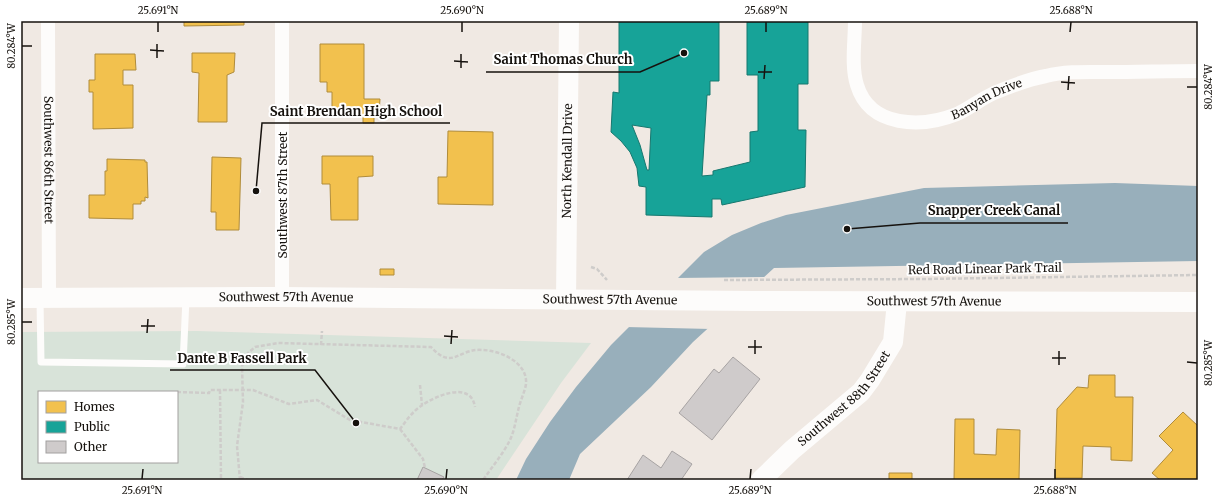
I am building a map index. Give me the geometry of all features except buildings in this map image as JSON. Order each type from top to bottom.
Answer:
[{"type":"main road","name":"North Kendall Drive","points":[[566,300],[569,21]]},
{"type":"main road","name":"Southwest 57th Avenue","points":[[37,298],[282,297],[646,301],[1198,302]]},
{"type":"main road","name":"Southwest 88th Street","points":[[761,480],[792,450],[860,392],[870,380],[893,342],[896,302]]},
{"type":"street","name":"Southwest 86th Street","points":[[37,298],[48,21]]},
{"type":"street","name":"Southwest 87th Street","points":[[282,21],[282,297]]},
{"type":"street","name":"Banyan Drive","points":[[855,21],[855,70],[859,91],[866,104],[876,112],[888,119],[901,122],[922,122],[952,115],[995,93],[1047,75],[1198,71]]},
{"type":"lane","points":[[37,298],[41,362],[183,364],[186,298]]},
{"type":"path","points":[[592,267],[597,269],[607,280],[613,281]]},
{"type":"path","name":"Red Road Linear Park Trail","points":[[772,280],[1198,275]]},
{"type":"path","points":[[322,331],[322,345]]},
{"type":"path","points":[[248,480],[240,478],[238,438],[243,402],[242,366],[248,353],[255,346],[271,343],[431,347],[437,354],[449,359],[456,358],[468,352],[485,350],[512,358],[523,373],[526,384],[510,440],[483,480]]},
{"type":"path","points":[[420,385],[422,405]]},
{"type":"path","points":[[178,392],[209,393],[210,390],[243,390],[260,392],[289,404],[317,400],[350,420],[400,429],[423,458],[424,468]]},
{"type":"path","points":[[220,390],[221,480]]},
{"type":"path","points":[[400,429],[422,405],[455,392],[462,391],[472,397],[475,407]]},
{"type":"shaded area","points":[[197,331],[591,343],[561,383],[496,480],[21,480],[21,332]]},
{"type":"water","points":[[1115,183],[1198,186],[1198,261],[774,268],[693,342],[651,387],[580,454],[569,480],[516,480],[526,459],[550,422],[576,387],[611,345],[704,252],[732,235],[786,215],[924,188]]},
{"type":"pier","points":[[767,277],[711,329],[626,327],[676,278]]},
{"type":"place","name":"Saint Thomas Church","points":[[684,53]]},
{"type":"place","name":"Saint Brendan High School","points":[[256,191]]},
{"type":"place","name":"Snapper Creek Canal","points":[[847,229]]},
{"type":"place","name":"Dante B Fassell Park","points":[[356,423]]}]
